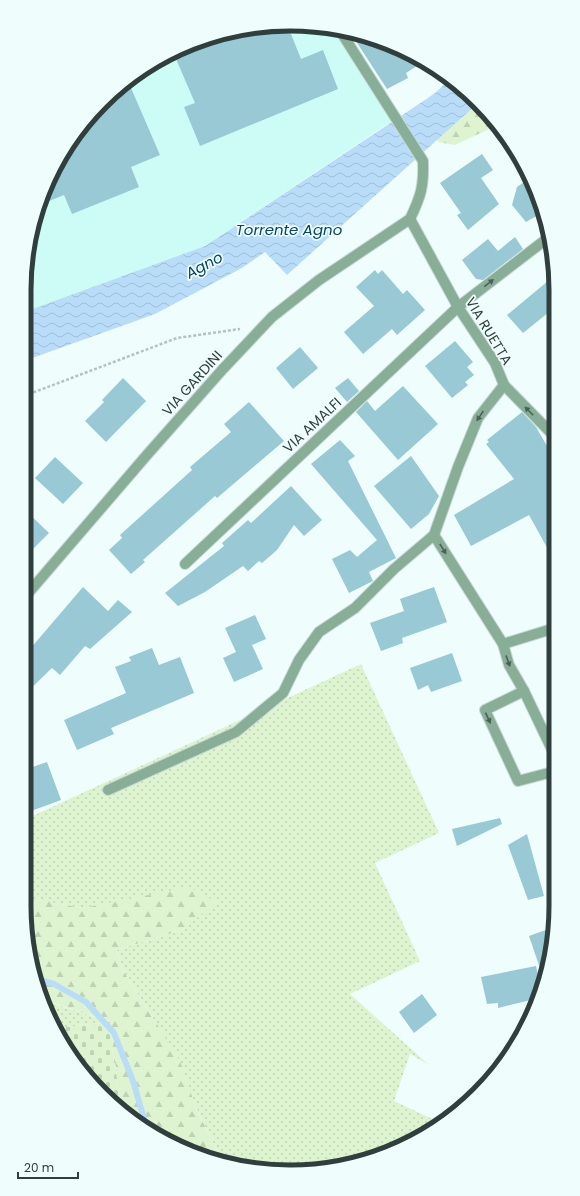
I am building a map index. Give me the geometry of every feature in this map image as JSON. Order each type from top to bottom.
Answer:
[{"type":"street","points":[[344,37],[423,161],[424,178],[421,196],[410,219]]},
{"type":"street","name":"VIA RUETTA","points":[[410,219],[458,307],[495,363],[504,386],[478,418],[458,466],[434,535]]},
{"type":"street","name":"VIA GARDINI","points":[[31,590],[146,456],[265,325],[319,280],[410,219]]},
{"type":"street","name":"VIA AMALFI","points":[[185,564],[458,307],[544,240]]},
{"type":"street","points":[[504,386],[549,431]]},
{"type":"street","points":[[108,790],[236,732],[283,693],[299,660],[319,632],[355,608],[394,569],[434,535],[502,644],[509,665],[524,691],[549,742]]},
{"type":"street","points":[[502,644],[549,630]]},
{"type":"street","points":[[524,691],[485,710],[518,781],[549,773]]},
{"type":"path","points":[[31,393],[177,338],[265,325]]},
{"type":"shaded area","points":[[290,31],[324,33],[339,36],[396,118],[205,246],[31,309],[33,256],[40,223],[51,191],[66,160],[75,146],[95,119],[119,95],[146,75],[175,58],[223,40],[256,33]]},
{"type":"green space","points":[[473,107],[492,128],[455,145],[438,142],[437,138]]},
{"type":"green space","points":[[361,664],[439,833],[375,863],[420,961],[350,994],[429,1065],[410,1054],[394,1101],[435,1120],[420,1130],[389,1145],[357,1156],[324,1163],[290,1165],[256,1163],[219,1155],[152,1016],[124,972],[116,950],[182,930],[216,902],[135,899],[83,908],[38,900],[31,907],[31,817]]},
{"type":"green space","points":[[189,887],[217,902],[182,930],[116,950],[124,972],[180,1061],[196,1108],[219,1155],[191,1145],[160,1130],[120,1102],[110,1022],[50,1002],[36,957],[33,940],[31,907],[38,900],[83,908]]},
{"type":"green space","points":[[50,1002],[110,1022],[61,1027]]},
{"type":"green space","points":[[110,1022],[120,1102],[95,1077],[75,1050],[61,1027]]},
{"type":"water","name":"Torrente Agno","points":[[445,83],[461,95],[473,107],[287,275],[265,252],[242,268],[155,314],[31,358],[31,309],[205,246],[434,94]]},
{"type":"building","points":[[290,31],[301,59],[323,50],[338,89],[200,146],[184,107],[195,103],[175,58],[223,40],[256,33]]},
{"type":"building","points":[[355,39],[389,51],[418,65],[406,73],[408,78],[387,89]]},
{"type":"building","points":[[130,86],[160,155],[131,167],[139,187],[72,214],[64,195],[47,202],[66,160],[85,132],[95,119],[119,95]]},
{"type":"building","points":[[482,154],[493,170],[481,178],[499,204],[468,230],[457,215],[461,213],[440,183]]},
{"type":"building","points":[[525,182],[538,215],[526,222],[512,205],[517,187]]},
{"type":"building","points":[[515,237],[523,249],[483,280],[476,279],[462,260],[488,239],[498,251]]},
{"type":"building","points":[[375,270],[378,274],[382,270],[403,294],[407,290],[425,310],[397,335],[392,329],[363,354],[344,332],[374,306],[356,287]]},
{"type":"building","points":[[548,281],[549,312],[523,333],[507,315]]},
{"type":"building","points":[[455,341],[473,362],[467,367],[474,375],[465,382],[468,385],[452,398],[425,366]]},
{"type":"building","points":[[300,347],[318,368],[293,389],[276,368]]},
{"type":"building","points":[[123,378],[146,401],[106,442],[85,421],[104,402],[102,400]]},
{"type":"building","points":[[348,378],[359,391],[347,402],[335,388]]},
{"type":"building","points":[[403,386],[438,424],[398,460],[356,412],[367,401],[375,411]]},
{"type":"building","points":[[249,402],[284,441],[217,498],[215,496],[143,560],[145,562],[131,574],[109,550],[122,538],[120,535],[192,470],[190,467],[231,432],[224,424]]},
{"type":"building","points":[[522,412],[536,427],[549,449],[549,551],[529,515],[471,546],[454,515],[514,479],[486,444],[489,442],[487,440]]},
{"type":"building","points":[[340,440],[355,456],[348,461],[396,558],[369,572],[373,581],[349,593],[332,559],[350,550],[357,557],[377,540],[311,464]]},
{"type":"building","points":[[411,456],[439,496],[429,514],[411,529],[374,486]]},
{"type":"building","points":[[55,457],[83,483],[63,504],[35,478]]},
{"type":"building","points":[[291,486],[322,520],[304,536],[294,525],[277,550],[262,563],[259,561],[248,571],[243,566],[205,592],[178,606],[165,593],[224,546],[222,543],[248,520],[251,523]]},
{"type":"building","points":[[31,516],[49,533],[31,551]]},
{"type":"building","points":[[83,587],[108,611],[118,600],[132,612],[90,649],[85,646],[60,675],[52,668],[31,688],[31,648]]},
{"type":"building","points":[[434,587],[447,622],[402,638],[403,643],[381,651],[370,623],[404,611],[400,599]]},
{"type":"building","points":[[255,615],[266,639],[252,645],[263,669],[234,682],[223,658],[236,652],[225,628]]},
{"type":"building","points":[[152,648],[159,665],[180,657],[194,693],[111,728],[114,734],[77,750],[64,720],[126,693],[115,667],[131,661],[129,657]]},
{"type":"building","points":[[452,653],[462,681],[431,692],[428,685],[418,690],[410,668]]},
{"type":"building","points":[[47,762],[61,800],[31,811],[31,768]]},
{"type":"building","points":[[500,818],[502,824],[457,846],[452,829]]},
{"type":"building","points":[[527,834],[544,896],[528,900],[508,845]]},
{"type":"building","points":[[548,929],[541,970],[529,936]]},
{"type":"building","points":[[536,966],[539,978],[531,1000],[498,1008],[498,1003],[487,1004],[481,977]]},
{"type":"building","points":[[422,994],[437,1015],[414,1033],[399,1012]]},
{"type":"waterway","points":[[42,981],[54,984],[86,1002],[114,1033],[133,1081],[144,1120]]},
{"type":"water label","name":"Agno","points":[[204,265]]}]
